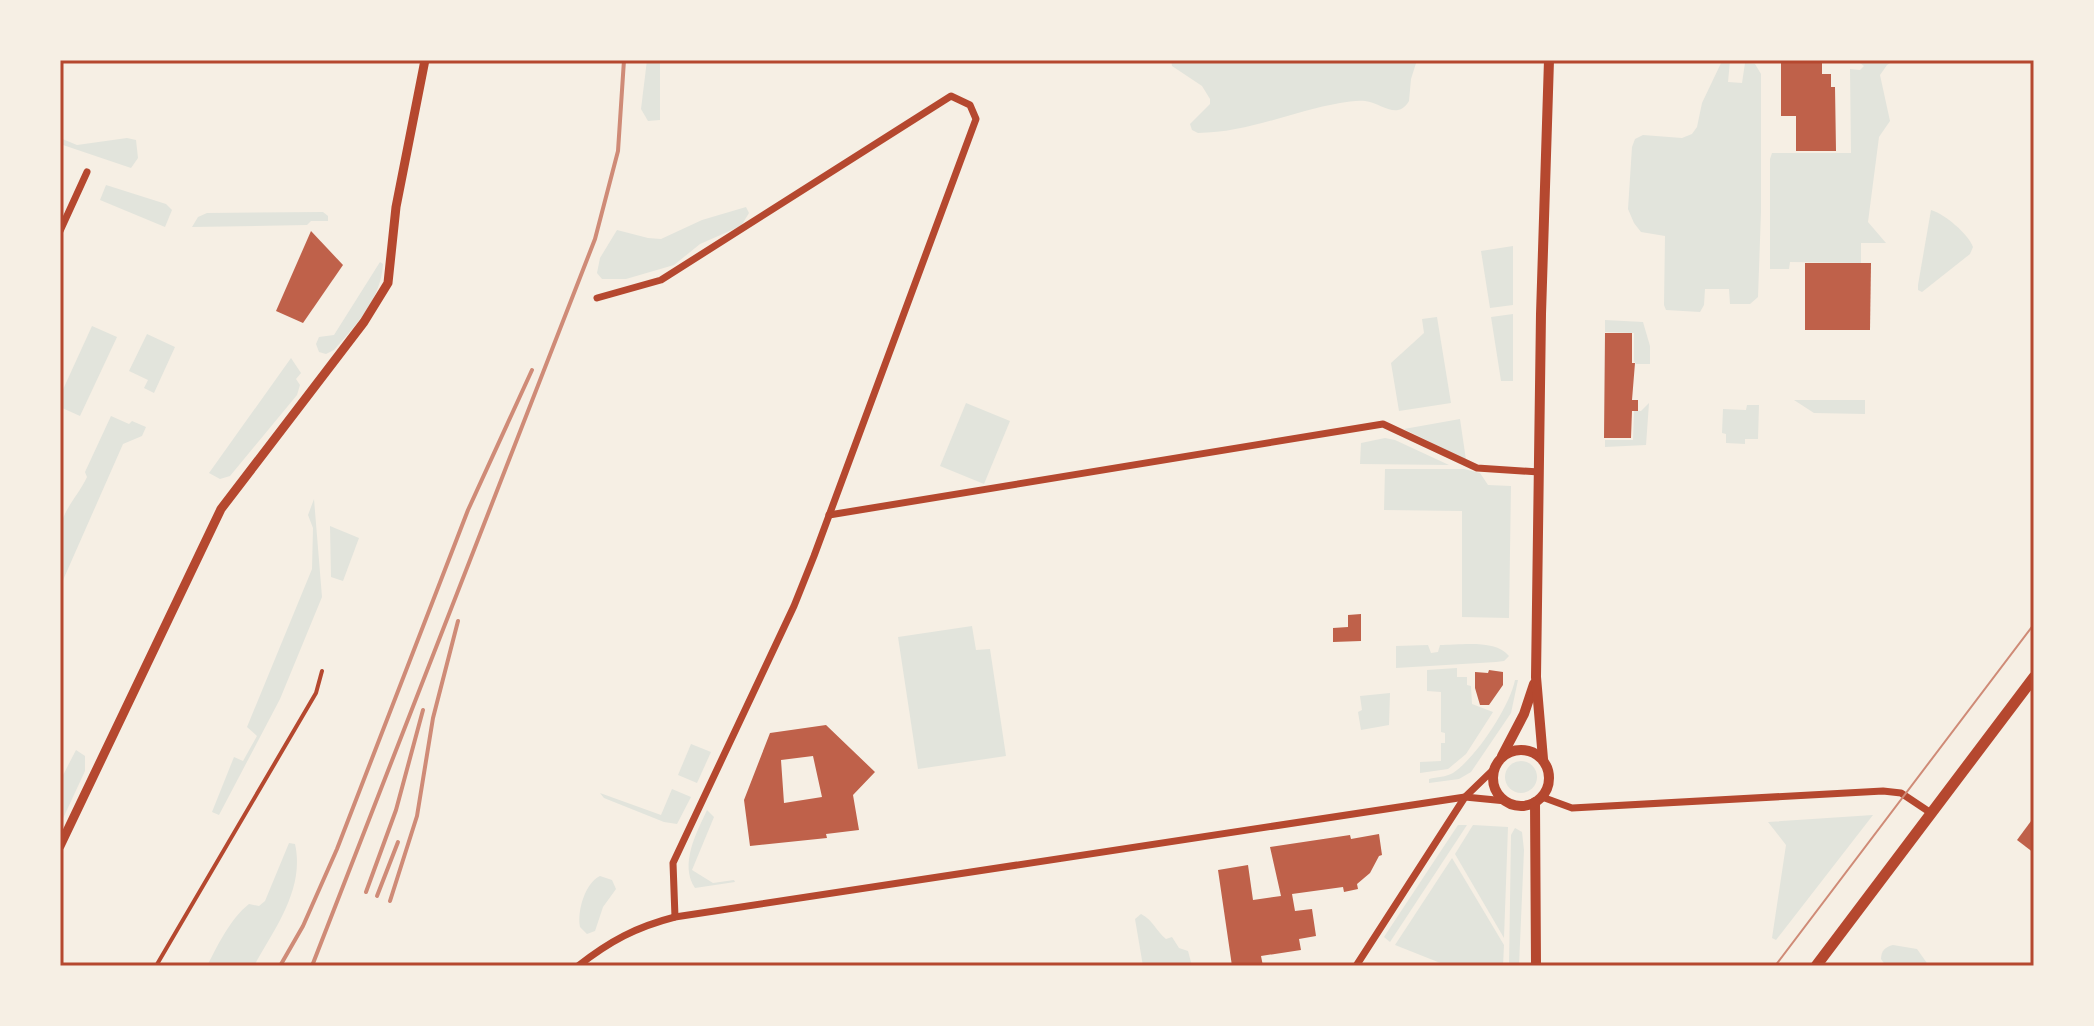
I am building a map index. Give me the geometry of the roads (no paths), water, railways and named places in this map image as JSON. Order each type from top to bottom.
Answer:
[{"type":"main road","points":[[1536,966],[1538,800],[1549,783],[1550,774],[1543,759],[1536,677],[1541,314],[1549,60]]},
{"type":"main road","points":[[1536,677],[1524,714],[1498,763],[1494,786],[1506,801],[1515,805],[1538,800]]},
{"type":"main road","points":[[1816,966],[2034,677]]},
{"type":"main road","points":[[1498,763],[1510,751],[1522,749],[1534,752],[1543,759]]},
{"type":"street","points":[[60,846],[221,509],[364,322],[388,283],[396,207],[425,60]]},
{"type":"street","points":[[597,298],[661,280],[951,96],[970,105],[976,119],[794,606],[673,863],[675,917]]},
{"type":"street","points":[[60,231],[87,172]]},
{"type":"street","points":[[829,515],[1383,424],[1477,468],[1539,472]]},
{"type":"street","points":[[1356,966],[1465,797],[1498,763]]},
{"type":"street","points":[[1538,800],[1572,808],[1883,791],[1901,793],[1931,813]]},
{"type":"street","points":[[578,966],[594,953],[643,925],[675,917],[1465,797],[1506,801]]},
{"type":"lane","points":[[156,966],[316,693],[322,671]]},
{"type":"tram line","points":[[1775,966],[2034,624]]},
{"type":"railway","points":[[312,966],[595,239],[618,151],[624,60]]},
{"type":"railway","points":[[280,966],[303,926],[337,849],[468,510],[532,370]]},
{"type":"railway","points":[[390,901],[417,816],[433,718],[458,621]]},
{"type":"railway","points":[[366,892],[396,810],[423,710]]},
{"type":"railway","points":[[377,896],[398,842]]}]
